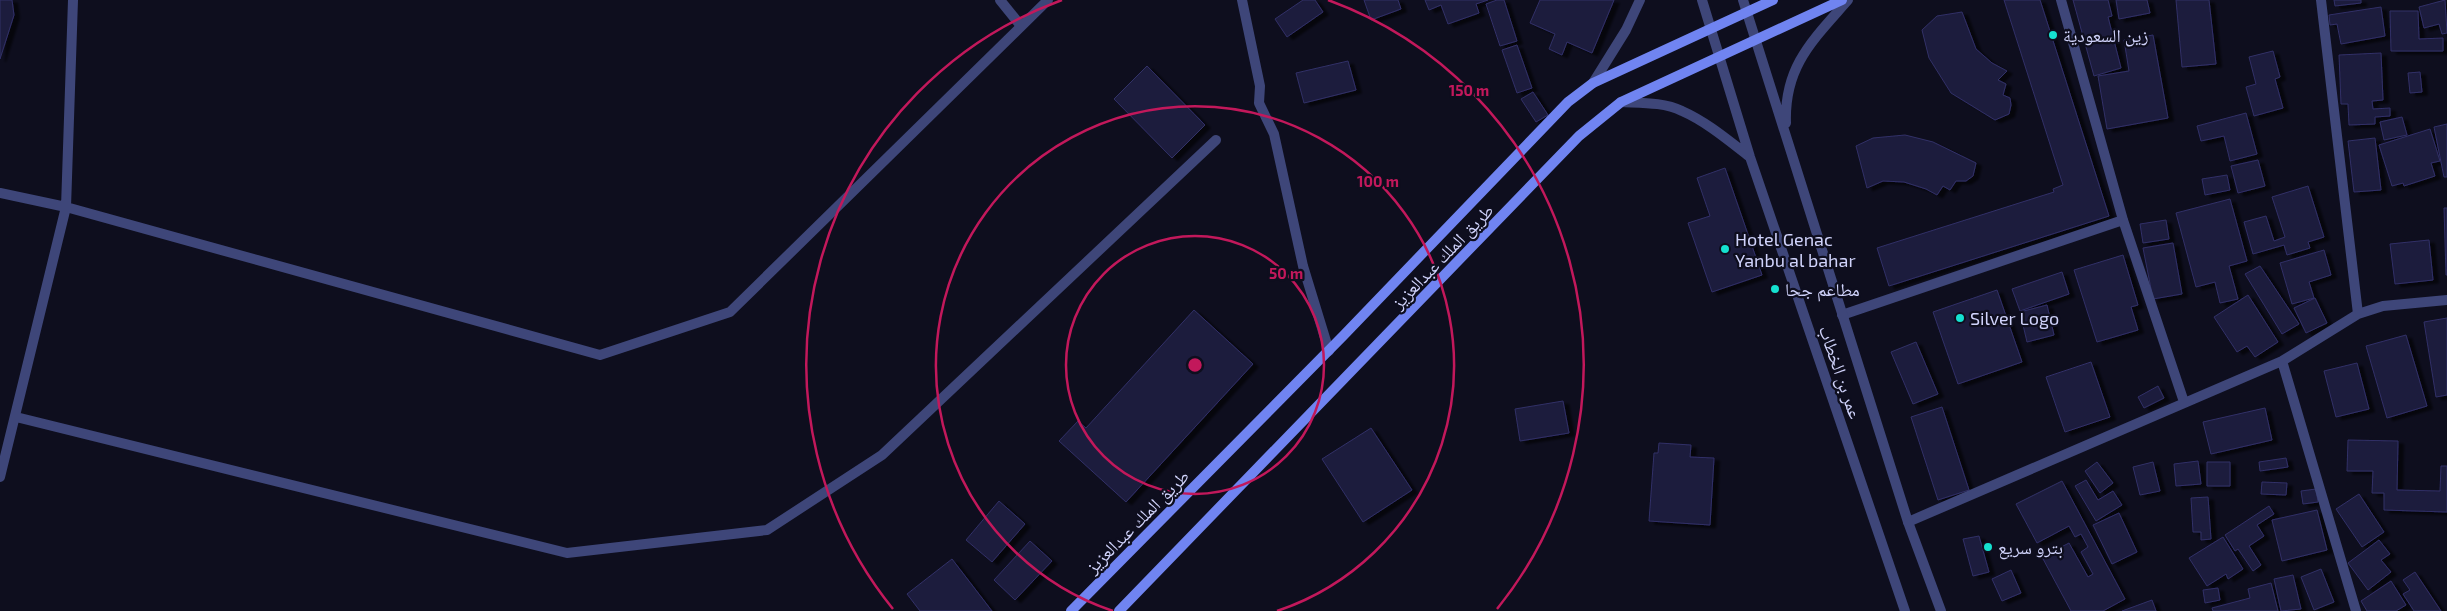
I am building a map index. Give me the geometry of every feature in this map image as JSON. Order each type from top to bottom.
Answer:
[{"type":"main road","name":"طريق الملك عبدالعزيز","points":[[1071,611],[1329,351],[1568,102],[1593,83],[1773,0]]},
{"type":"main road","name":"طريق الملك عبدالعزيز","points":[[1119,611],[1579,136],[1621,102],[1842,0]]},
{"type":"street","points":[[0,477],[66,207],[74,0]]},
{"type":"street","points":[[1000,0],[1021,26]]},
{"type":"street","points":[[0,193],[66,207],[600,355],[730,312],[1048,0]]},
{"type":"street","points":[[1242,0],[1260,86],[1259,103],[1274,134],[1303,266],[1329,351]]},
{"type":"street","points":[[1593,83],[1626,30],[1640,0]]},
{"type":"street","name":"عمر بن الخطاب","points":[[1702,0],[1750,157],[1905,611]]},
{"type":"street","name":"عمر بن الخطاب","points":[[1743,0],[1908,522],[1940,611]]},
{"type":"street","points":[[1786,137],[1785,101],[1789,83],[1799,61],[1814,39],[1848,0]]},
{"type":"street","points":[[2061,0],[2123,220],[2184,402]]},
{"type":"street","points":[[2321,0],[2358,314]]},
{"type":"street","points":[[1621,102],[1656,104],[1682,110],[1709,126],[1750,157]]},
{"type":"street","points":[[16,416],[567,554],[767,530],[882,455],[1216,140]]},
{"type":"street","points":[[1842,315],[2123,220]]},
{"type":"street","points":[[1908,522],[2282,360],[2358,314],[2383,306],[2447,300]]},
{"type":"street","points":[[2282,360],[2356,611]]},
{"type":"building","points":[[0,0],[12,0],[14,15],[0,59]]},
{"type":"building","points":[[1303,0],[1315,0],[1323,12],[1287,37],[1275,19]]},
{"type":"building","points":[[1364,0],[1398,0],[1401,9],[1371,20]]},
{"type":"building","points":[[1425,0],[1488,0],[1476,4],[1479,13],[1448,24],[1441,5],[1429,10]]},
{"type":"building","points":[[1497,0],[1504,0],[1517,41],[1500,46],[1486,4]]},
{"type":"building","points":[[1540,0],[1614,0],[1592,53],[1567,42],[1562,55],[1549,49],[1555,34],[1530,23]]},
{"type":"building","points":[[2004,0],[2040,0],[2109,216],[1889,286],[1877,248],[2054,192],[2053,189],[2063,185]]},
{"type":"building","points":[[2073,0],[2108,0],[2112,16],[2108,17],[2121,68],[2094,76]]},
{"type":"building","points":[[2116,0],[2147,0],[2150,13],[2119,19]]},
{"type":"building","points":[[2176,0],[2209,0],[2216,64],[2182,67]]},
{"type":"building","points":[[2334,0],[2361,0],[2361,3],[2335,6]]},
{"type":"building","points":[[2445,0],[2447,33],[2442,34],[2439,24],[2424,28],[2419,7]]},
{"type":"building","points":[[2381,7],[2385,36],[2341,44],[2337,24],[2330,25],[2329,15]]},
{"type":"building","points":[[2390,11],[2418,11],[2419,39],[2443,38],[2443,51],[2391,51]]},
{"type":"building","points":[[1962,12],[1976,49],[1992,63],[2007,71],[1998,80],[2006,84],[2003,95],[2010,98],[2009,114],[1995,120],[1951,93],[1929,58],[1922,30],[1937,16]]},
{"type":"building","points":[[2153,35],[2168,118],[2107,129],[2098,76],[2129,71],[2124,40]]},
{"type":"building","points":[[1517,45],[1532,88],[1517,93],[1502,50]]},
{"type":"building","points":[[2273,51],[2280,77],[2275,79],[2283,108],[2254,116],[2246,87],[2256,84],[2249,57]]},
{"type":"building","points":[[2381,53],[2383,100],[2372,101],[2373,109],[2390,108],[2390,116],[2375,117],[2375,124],[2349,125],[2348,104],[2341,104],[2339,55]]},
{"type":"building","points":[[1348,61],[1356,90],[1304,103],[1296,73]]},
{"type":"building","points":[[1147,66],[1205,125],[1172,158],[1114,99]]},
{"type":"building","points":[[2420,72],[2422,92],[2410,93],[2408,73]]},
{"type":"building","points":[[1533,92],[1548,115],[1536,122],[1521,99]]},
{"type":"building","points":[[2246,113],[2257,154],[2230,161],[2224,136],[2201,141],[2197,126]]},
{"type":"building","points":[[2402,117],[2407,135],[2384,140],[2380,122]]},
{"type":"building","points":[[2447,124],[2447,177],[2444,177],[2434,127]]},
{"type":"building","points":[[2430,129],[2440,161],[2431,163],[2435,176],[2404,186],[2403,183],[2392,186],[2379,145]]},
{"type":"building","points":[[1905,135],[1933,142],[1976,163],[1973,176],[1966,181],[1956,181],[1950,190],[1943,186],[1937,195],[1926,189],[1904,182],[1883,181],[1867,188],[1856,146],[1873,138]]},
{"type":"building","points":[[2375,138],[2381,190],[2354,192],[2348,141]]},
{"type":"building","points":[[2258,160],[2265,186],[2238,193],[2231,166]]},
{"type":"building","name":"Hotel Genac Yanbu al bahar","points":[[1725,168],[1762,275],[1712,292],[1688,223],[1710,216],[1697,178]]},
{"type":"building","points":[[2227,175],[2230,190],[2205,195],[2202,179]]},
{"type":"building","points":[[2308,186],[2324,237],[2308,242],[2310,248],[2287,255],[2284,245],[2253,254],[2244,222],[2266,216],[2274,241],[2285,237],[2272,197]]},
{"type":"building","points":[[2230,199],[2247,261],[2229,266],[2238,299],[2220,303],[2215,282],[2196,287],[2176,213]]},
{"type":"building","points":[[2444,208],[2447,208],[2447,275],[2446,275]]},
{"type":"building","points":[[2166,220],[2169,239],[2143,243],[2140,224]]},
{"type":"building","points":[[2429,240],[2433,280],[2395,284],[2390,244]]},
{"type":"building","points":[[2173,243],[2182,294],[2153,299],[2143,248]]},
{"type":"building","points":[[2324,250],[2331,275],[2309,282],[2314,298],[2292,304],[2280,263]]},
{"type":"building","points":[[2123,255],[2138,305],[2131,307],[2138,330],[2097,342],[2074,270]]},
{"type":"building","points":[[2260,266],[2299,324],[2282,334],[2245,274]]},
{"type":"building","points":[[2062,272],[2069,294],[2020,311],[2012,289]]},
{"type":"building","points":[[1997,290],[2022,362],[1958,384],[1933,312]]},
{"type":"building","points":[[2248,295],[2278,342],[2255,357],[2247,346],[2237,352],[2214,317]]},
{"type":"building","points":[[2315,298],[2327,323],[2306,333],[2294,308]]},
{"type":"building","points":[[2047,305],[2054,335],[2027,342],[2020,312]]},
{"type":"building","points":[[1194,310],[1253,364],[1126,502],[1059,441],[1078,421],[1086,428]]},
{"type":"building","points":[[2447,318],[2447,395],[2436,397],[2424,322]]},
{"type":"building","points":[[2406,335],[2427,406],[2387,418],[2366,346]]},
{"type":"building","points":[[1916,342],[1938,394],[1913,404],[1891,352]]},
{"type":"building","points":[[2091,362],[2110,417],[2065,432],[2046,377]]},
{"type":"building","points":[[2357,363],[2369,409],[2336,417],[2324,371]]},
{"type":"building","points":[[2158,386],[2164,398],[2144,408],[2138,397]]},
{"type":"building","points":[[1563,401],[1569,433],[1520,441],[1515,409]]},
{"type":"building","points":[[1942,407],[1969,490],[1938,500],[1911,417]]},
{"type":"building","points":[[2265,408],[2272,440],[2211,454],[2203,422]]},
{"type":"building","points":[[1371,428],[1412,490],[1363,522],[1322,459]]},
{"type":"building","points":[[2348,440],[2398,441],[2397,490],[2440,491],[2441,466],[2447,466],[2447,512],[2384,510],[2384,493],[2372,493],[2373,471],[2347,471]]},
{"type":"building","points":[[1659,443],[1691,445],[1690,457],[1714,458],[1710,525],[1649,521],[1654,453],[1658,453]]},
{"type":"building","points":[[2286,458],[2288,467],[2260,471],[2259,462]]},
{"type":"building","points":[[2198,461],[2201,484],[2176,486],[2174,464]]},
{"type":"building","points":[[2097,462],[2113,483],[2100,493],[2085,471]]},
{"type":"building","points":[[2153,462],[2160,491],[2140,495],[2133,467]]},
{"type":"building","points":[[2207,462],[2230,462],[2230,486],[2207,486]]},
{"type":"building","points":[[2086,480],[2098,500],[2113,491],[2122,505],[2096,521],[2075,486]]},
{"type":"building","points":[[2062,481],[2125,599],[2103,611],[2071,611],[2042,557],[2069,543],[2088,577],[2093,574],[2081,552],[2088,547],[2081,534],[2075,537],[2069,526],[2037,543],[2016,504]]},
{"type":"building","points":[[2262,482],[2287,483],[2286,495],[2261,494]]},
{"type":"building","points":[[2316,489],[2318,502],[2303,504],[2301,491]]},
{"type":"building","points":[[2359,494],[2384,532],[2362,547],[2336,509]]},
{"type":"building","points":[[2208,497],[2211,539],[2201,540],[2201,532],[2193,532],[2191,498]]},
{"type":"building","points":[[999,501],[1025,524],[992,562],[966,540]]},
{"type":"building","points":[[2269,506],[2274,514],[2257,525],[2264,536],[2249,546],[2261,565],[2253,571],[2238,549],[2235,551],[2225,535]]},
{"type":"building","points":[[2317,510],[2327,550],[2282,561],[2272,520]]},
{"type":"building","points":[[2119,513],[2137,552],[2112,564],[2093,525]]},
{"type":"building","points":[[1979,536],[1989,572],[1973,576],[1963,539]]},
{"type":"building","points":[[2223,537],[2243,569],[2228,579],[2226,574],[2207,586],[2189,558]]},
{"type":"building","points":[[2379,540],[2390,554],[2381,560],[2391,572],[2368,590],[2348,563]]},
{"type":"building","points":[[1030,541],[1052,561],[1015,600],[994,580]]},
{"type":"building","points":[[952,559],[992,611],[920,611],[907,594]]},
{"type":"building","points":[[2321,569],[2334,602],[2314,610],[2301,577]]},
{"type":"building","points":[[2011,570],[2021,593],[2002,601],[1992,579]]},
{"type":"building","points":[[2415,572],[2441,611],[2414,611],[2403,594],[2410,590],[2403,580]]},
{"type":"building","points":[[2293,575],[2301,609],[2281,611],[2274,579]]},
{"type":"building","points":[[2391,581],[2406,605],[2396,611],[2367,611],[2361,601]]},
{"type":"building","points":[[2271,583],[2278,611],[2213,611],[2212,608],[2250,598],[2248,589]]},
{"type":"building","points":[[2218,588],[2220,600],[2205,603],[2203,590]]},
{"type":"building","points":[[2152,600],[2156,611],[2122,611]]},
{"type":"place","name":"زين السعودية","points":[[2053,35]]},
{"type":"place","name":"Hotel Genac Yanbu al bahar","points":[[1725,249]]},
{"type":"place","name":"مطاعم جحا","points":[[1775,289]]},
{"type":"place","name":"Silver Logo","points":[[1960,318]]},
{"type":"place","name":"بترو سريع","points":[[1988,547]]}]
